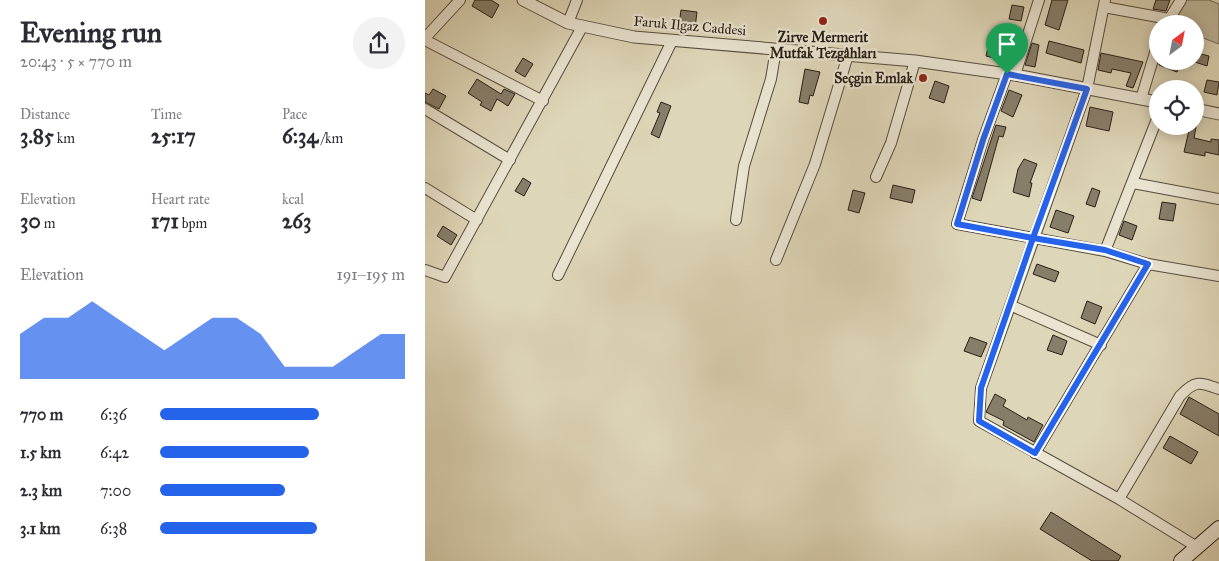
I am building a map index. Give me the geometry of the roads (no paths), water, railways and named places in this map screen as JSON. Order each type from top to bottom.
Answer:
[{"type":"main road","points":[[1181,561],[1219,528]]},
{"type":"street","points":[[460,0],[425,39],[543,101]]},
{"type":"street","name":"Faruk Ilgaz Caddesi","points":[[523,0],[568,23],[634,37],[915,61],[1011,74],[1149,100]]},
{"type":"street","points":[[568,23],[577,0]]},
{"type":"street","points":[[1039,0],[983,140],[957,224],[1105,250],[1148,264],[1219,276]]},
{"type":"street","points":[[1171,15],[1181,0]]},
{"type":"street","points":[[1149,16],[1105,3],[1087,89],[1033,238],[1012,306],[981,388],[979,421],[1119,499],[1197,547]]},
{"type":"street","points":[[425,270],[445,277],[582,27]]},
{"type":"street","points":[[558,275],[672,41]]},
{"type":"street","points":[[737,220],[744,166],[771,79],[776,49]]},
{"type":"street","points":[[776,260],[815,164],[848,55]]},
{"type":"street","points":[[876,177],[891,143],[915,61]]},
{"type":"street","points":[[1141,99],[1150,70]]},
{"type":"street","points":[[425,109],[510,160]]},
{"type":"street","points":[[1204,111],[1219,114]]},
{"type":"street","points":[[1105,250],[1151,135]]},
{"type":"street","points":[[1133,183],[1219,199]]},
{"type":"street","points":[[425,188],[477,220]]},
{"type":"street","points":[[1035,453],[1148,264]]},
{"type":"street","points":[[1012,306],[1101,345]]},
{"type":"street","points":[[1119,499],[1180,396],[1191,385],[1197,383],[1219,389]]},
{"type":"place","name":"Zirve Mermerit Mutfak Tezgâhları","points":[[823,21]]},
{"type":"place","name":"Seçgin Emlak","points":[[923,78]]}]
